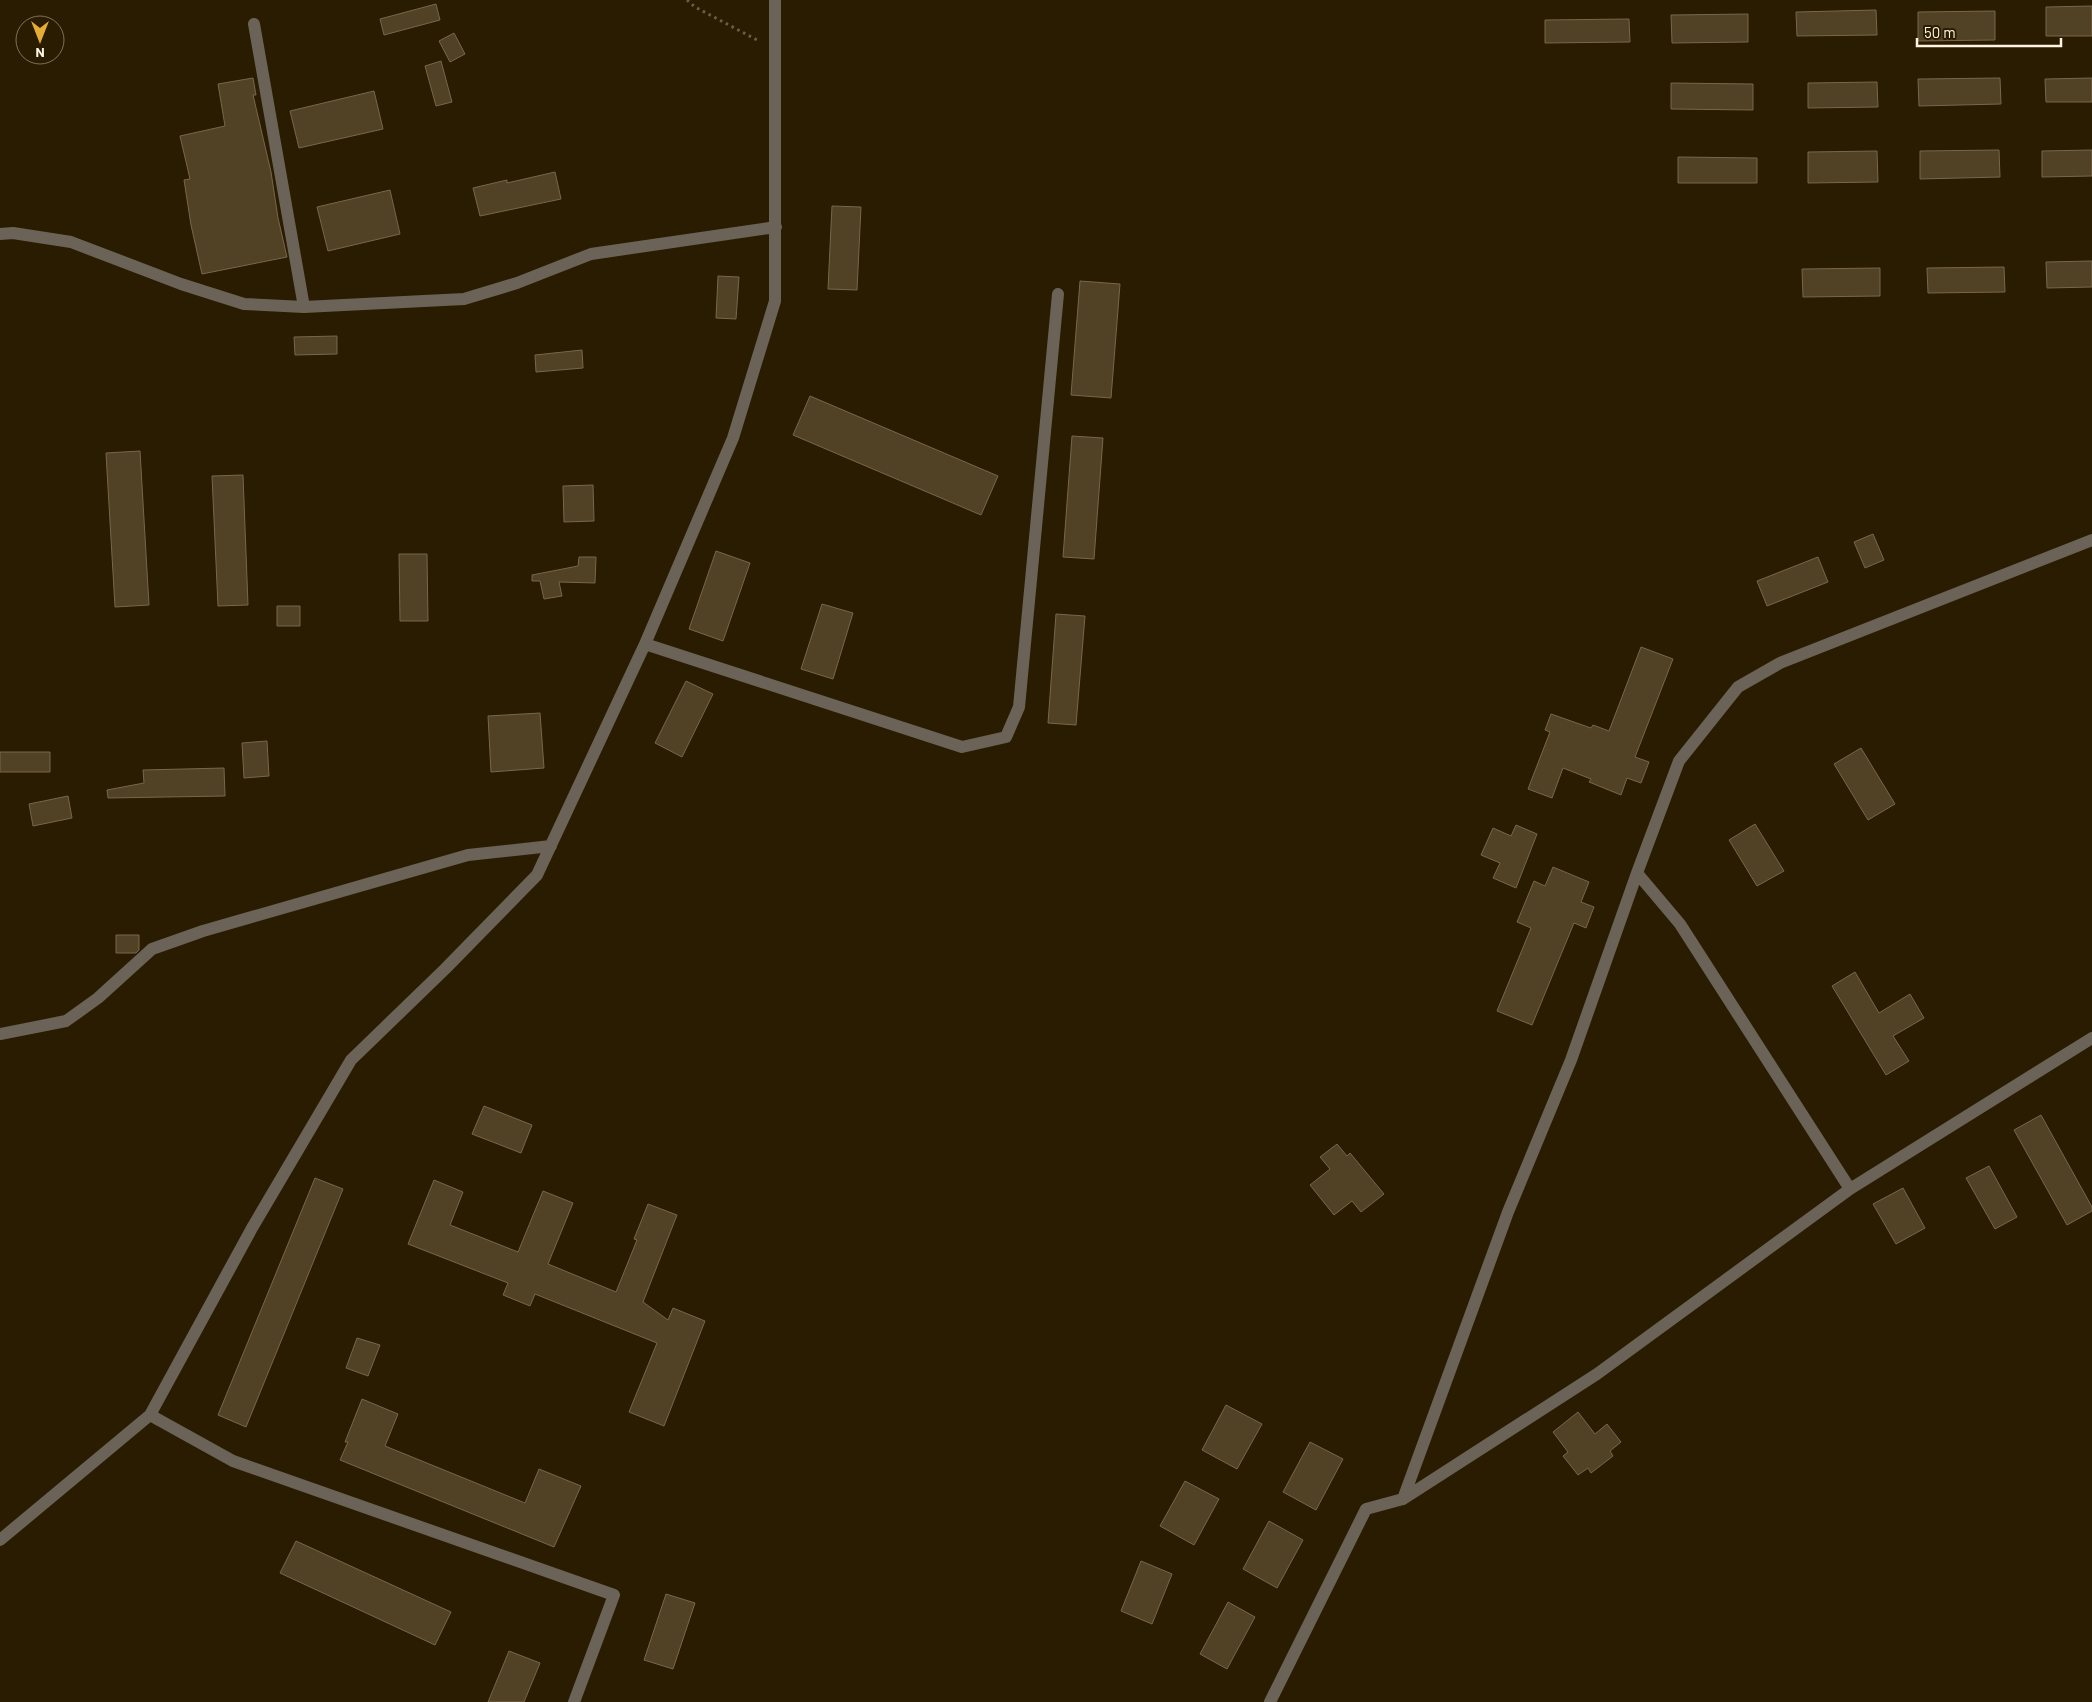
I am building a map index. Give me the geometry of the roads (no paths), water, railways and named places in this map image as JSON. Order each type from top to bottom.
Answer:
[{"type":"street","points":[[0,1540],[150,1415],[252,1228],[351,1060],[445,969],[537,875],[645,644],[736,429],[775,301],[775,0]]},
{"type":"street","points":[[254,24],[304,307]]},
{"type":"street","points":[[0,234],[13,233],[71,242],[181,284],[244,304],[304,307],[464,299],[517,282],[591,254],[776,227]]},
{"type":"street","points":[[645,644],[962,747],[1006,737],[1019,707],[1058,294]]},
{"type":"street","points":[[1403,1499],[1508,1212],[1571,1060],[1679,761],[1738,687],[1780,663],[2092,540]]},
{"type":"street","points":[[0,1034],[66,1021],[98,998],[152,949],[203,931],[468,856],[551,846]]},
{"type":"street","points":[[1637,873],[1680,924],[1850,1189]]},
{"type":"street","points":[[1270,1702],[1366,1509],[1403,1499],[1598,1374],[1850,1189],[2092,1038]]},
{"type":"street","points":[[150,1415],[233,1461],[614,1595],[574,1702]]}]
